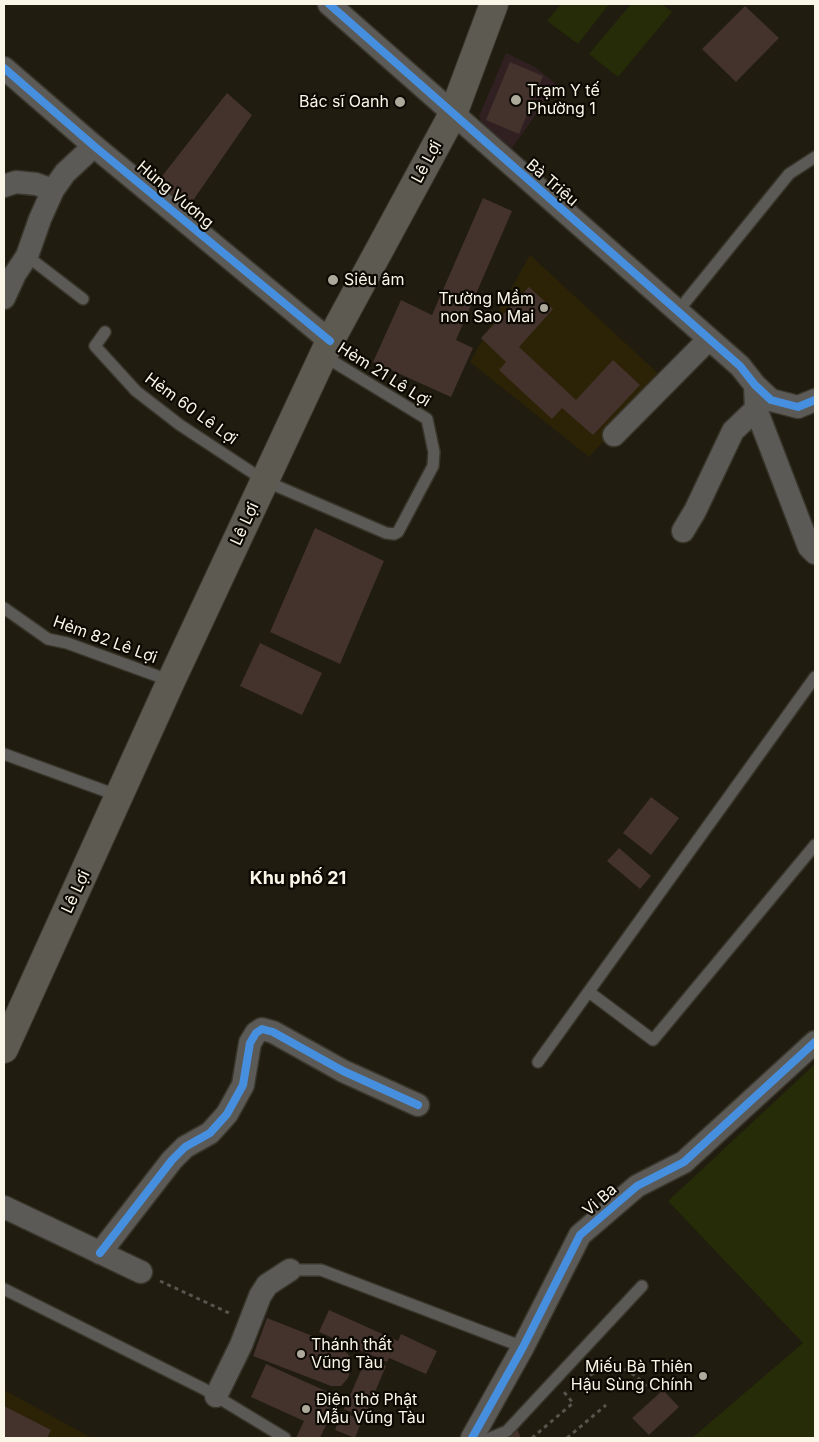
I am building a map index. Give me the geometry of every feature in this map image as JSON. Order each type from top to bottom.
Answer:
[{"type":"main road","name":"Lê Lợi","points":[[4,1049],[171,681],[327,349],[453,114],[494,4]]},
{"type":"street","name":"Bà Triệu","points":[[329,4],[740,366],[755,385],[771,400],[798,407],[815,400]]},
{"type":"street","name":"Hùng Vương","points":[[4,68],[327,349]]},
{"type":"street","points":[[4,298],[15,274],[27,256],[53,190],[65,173],[94,146]]},
{"type":"street","points":[[4,186],[16,182],[36,184],[53,190]]},
{"type":"street","points":[[614,435],[709,339]]},
{"type":"street","points":[[755,385],[756,409],[809,547],[815,554]]},
{"type":"street","points":[[684,531],[696,511],[733,431],[756,409]]},
{"type":"street","points":[[100,1253],[172,1160],[184,1147],[210,1133],[227,1114],[243,1085],[250,1043],[256,1033],[262,1029],[273,1032],[344,1072],[418,1105]]},
{"type":"street","name":"Vi Ba","points":[[472,1438],[580,1235],[637,1186],[684,1162],[815,1042]]},
{"type":"street","points":[[4,1207],[141,1272]]},
{"type":"street","points":[[216,1396],[250,1323],[260,1296],[267,1285],[290,1270]]},
{"type":"lane","points":[[678,311],[789,174],[815,157]]},
{"type":"lane","points":[[27,256],[83,299]]},
{"type":"lane","name":"Hẻm 60 Lê Lợi","points":[[105,332],[95,346],[136,391],[180,424],[266,480]]},
{"type":"lane","name":"Hẻm 21 Lê Lợi","points":[[266,480],[386,533],[394,534],[398,532],[433,466],[434,452],[427,419],[327,349]]},
{"type":"lane","name":"Hẻm 82 Lê Lợi","points":[[4,608],[48,639],[171,681]]},
{"type":"lane","points":[[538,1062],[815,677]]},
{"type":"lane","points":[[4,754],[119,796]]},
{"type":"lane","points":[[589,992],[653,1040],[815,845]]},
{"type":"lane","points":[[290,1270],[321,1270],[522,1347]]},
{"type":"lane","points":[[490,1438],[507,1431],[642,1286]]},
{"type":"lane","points":[[4,1289],[216,1396],[285,1438]]},
{"type":"path","points":[[141,1272],[250,1323]]},
{"type":"path","points":[[575,1384],[614,1362],[637,1377],[649,1389],[657,1389]]},
{"type":"path","points":[[567,1438],[606,1405]]},
{"type":"path","points":[[532,1438],[538,1434]]},
{"type":"shaded area","name":"Trạm Y tế Phường 1","points":[[506,53],[535,67],[557,85],[512,148],[483,126],[479,116]]},
{"type":"shaded area","name":"Trường Mầm non Sao Mai","points":[[530,255],[662,377],[589,457],[470,362]]},
{"type":"shaded area","points":[[4,1390],[90,1437],[4,1438]]},
{"type":"green space","points":[[561,4],[609,4],[578,44],[547,21]]},
{"type":"green space","points":[[631,4],[662,4],[672,12],[618,77],[589,54]]},
{"type":"green space","points":[[815,1064],[815,1438],[692,1438],[803,1343],[668,1201]]},
{"type":"building","points":[[745,6],[779,38],[736,82],[702,49]]},
{"type":"building","points":[[510,62],[543,76],[519,134],[486,120]]},
{"type":"building","points":[[227,93],[252,115],[183,215],[152,189]]},
{"type":"building","points":[[483,198],[512,211],[456,340],[473,348],[451,397],[373,362],[401,300],[432,315]]},
{"type":"building","points":[[529,287],[553,309],[519,347],[576,400],[613,360],[640,385],[593,435],[562,408],[552,419],[499,370],[506,362],[481,338]]},
{"type":"building","points":[[315,528],[384,561],[340,664],[270,632]]},
{"type":"building","points":[[260,643],[322,673],[302,715],[240,686]]},
{"type":"building","points":[[651,797],[679,818],[651,855],[623,833]]},
{"type":"building","points":[[619,848],[651,876],[640,889],[607,861]]},
{"type":"building","points":[[329,1310],[398,1341],[401,1334],[437,1351],[426,1374],[389,1358],[387,1362],[319,1332]]},
{"type":"building","name":"Thánh thất Vũng Tàu","points":[[267,1318],[343,1348],[352,1359],[348,1378],[341,1386],[331,1386],[253,1356]]},
{"type":"building","points":[[367,1357],[386,1366],[364,1418],[344,1409]]},
{"type":"building","name":"Điện thờ Phật Mẫu Vũng Tàu","points":[[266,1364],[339,1397],[320,1438],[296,1438],[304,1421],[251,1397]]},
{"type":"building","points":[[663,1390],[679,1407],[649,1435],[632,1418]]},
{"type":"building","points":[[4,1406],[51,1430],[47,1438],[4,1438]]},
{"type":"building","points":[[342,1412],[362,1420],[355,1438],[335,1430]]},
{"type":"building","points":[[514,1422],[521,1438],[501,1438],[497,1428]]},
{"type":"cycle path","points":[[329,4],[740,366],[755,385],[771,400],[798,407],[815,400]]},
{"type":"cycle path","points":[[4,68],[94,146],[330,341]]},
{"type":"cycle path","points":[[100,1253],[172,1160],[185,1147],[210,1133],[227,1114],[243,1085],[250,1043],[256,1033],[262,1029],[273,1032],[343,1071],[418,1105]]},
{"type":"cycle path","points":[[472,1438],[523,1347],[580,1235],[637,1186],[684,1162],[815,1042]]},
{"type":"place","name":"Trạm Y tế Phường 1","points":[[516,100]]},
{"type":"place","name":"Bác sĩ Oanh","points":[[400,102]]},
{"type":"place","name":"Siêu âm","points":[[333,280]]},
{"type":"place","name":"Trường Mầm non Sao Mai","points":[[544,308]]},
{"type":"place","name":"Thánh thất Vũng Tàu","points":[[301,1354]]},
{"type":"place","name":"Miếu Bà Thiên Hậu Sùng Chính","points":[[703,1376]]},
{"type":"place","name":"Điện thờ Phật Mẫu Vũng Tàu","points":[[306,1409]]},
{"type":"district","name":"Khu phố 21","points":[[298,879]]}]
